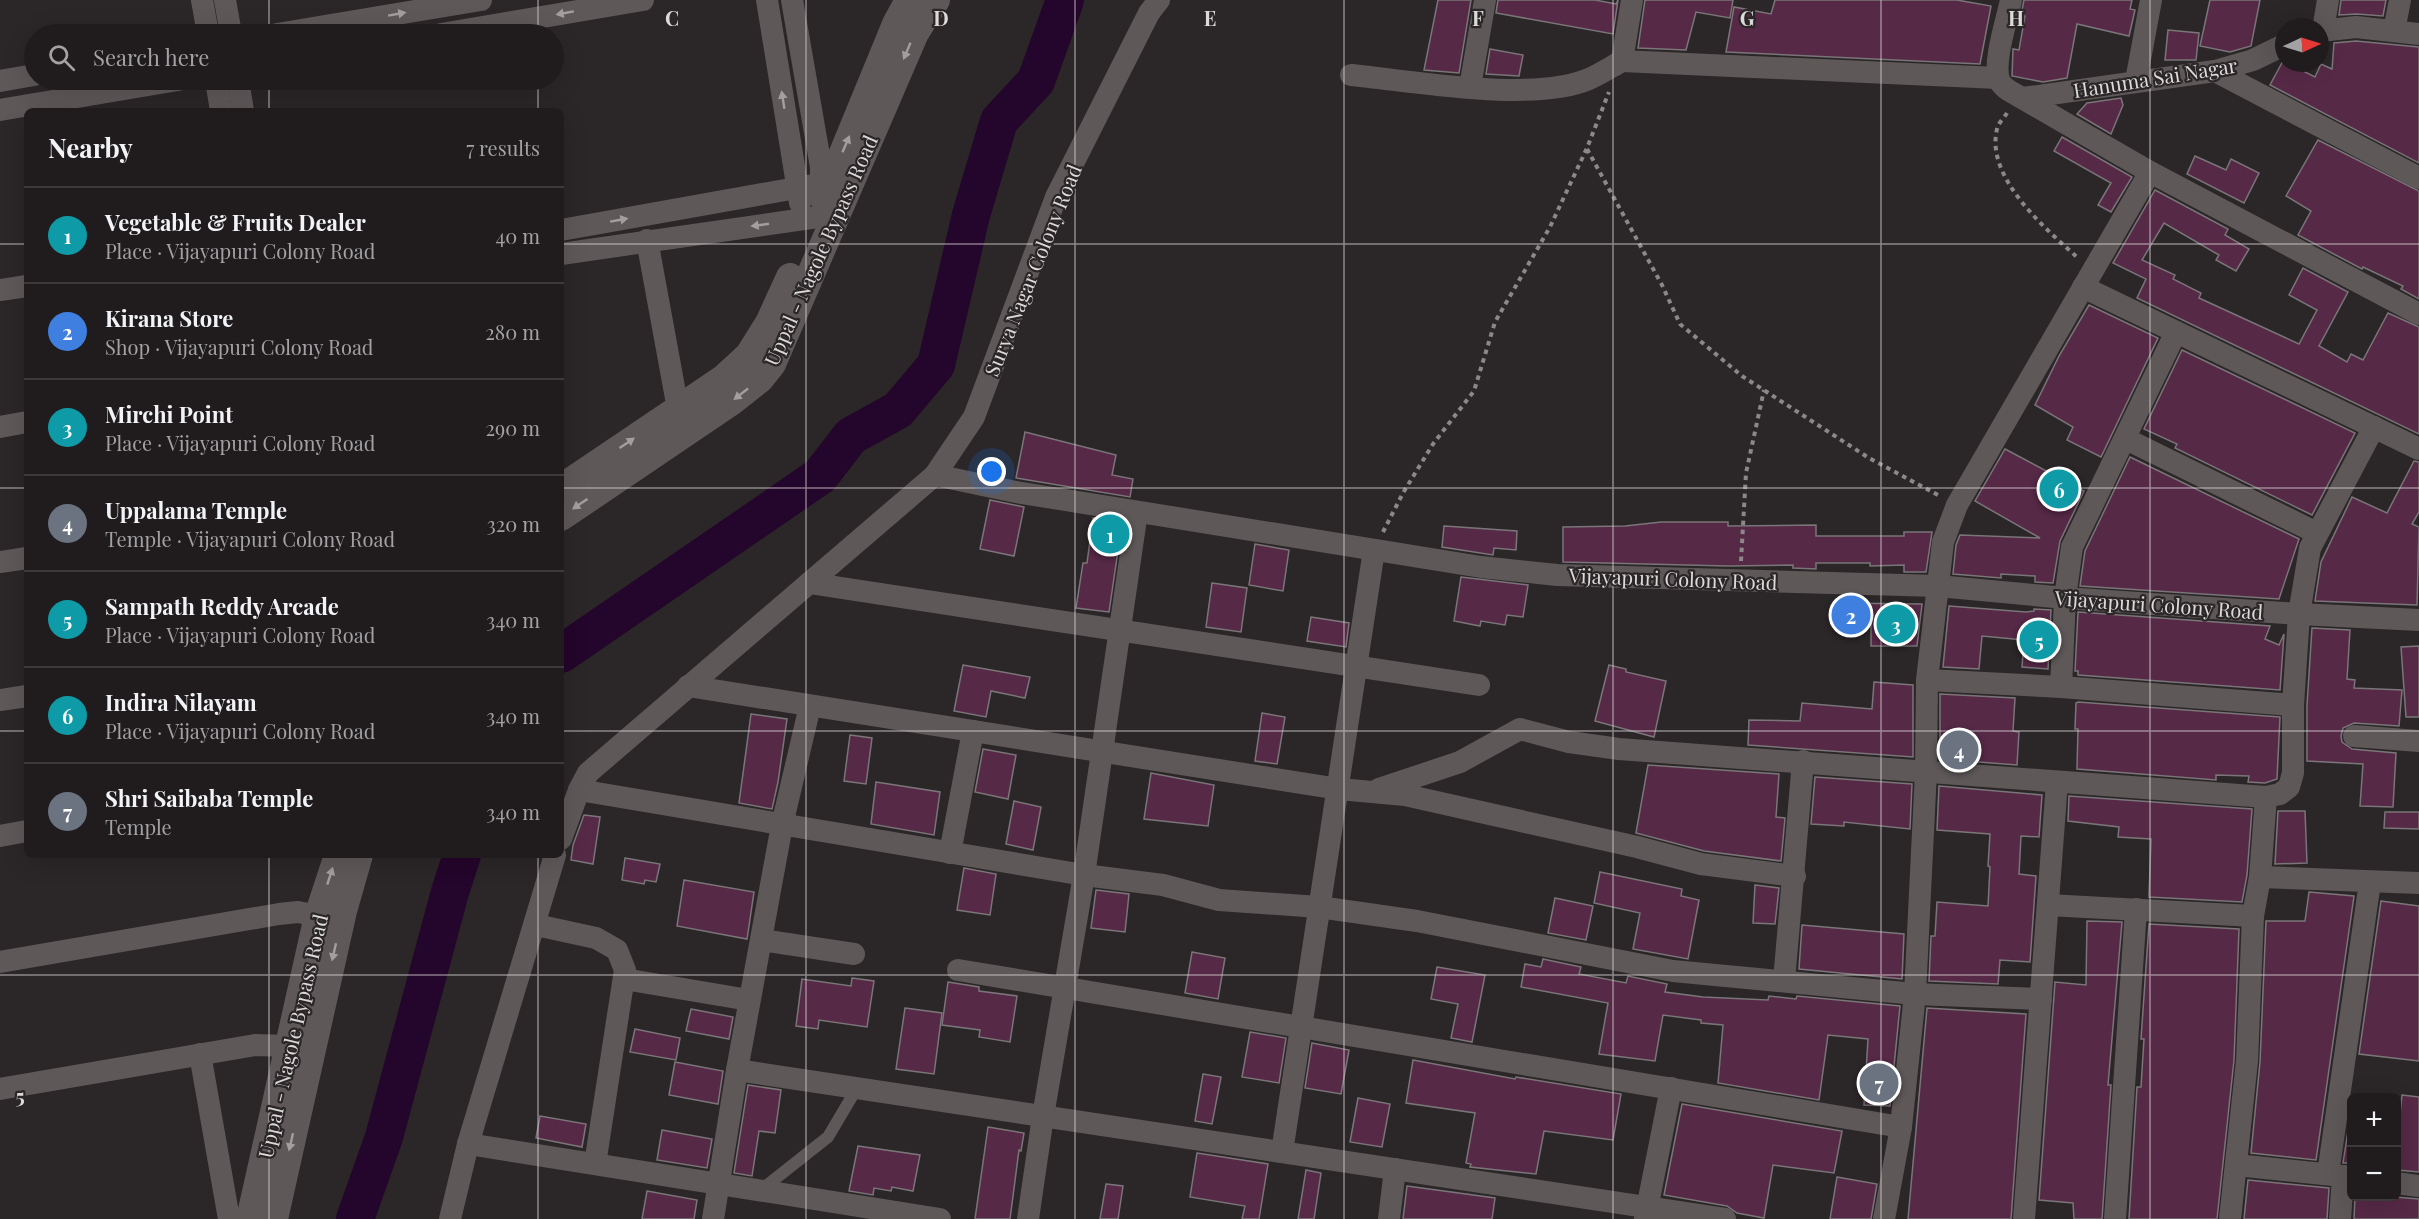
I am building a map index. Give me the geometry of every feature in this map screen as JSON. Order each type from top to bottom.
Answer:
[{"type":"street","points":[[202,0],[206,24]]},
{"type":"street","points":[[225,0],[229,24]]},
{"type":"street","points":[[338,24],[481,0]]},
{"type":"street","points":[[500,24],[643,0]]},
{"type":"street","points":[[564,254],[810,218],[798,189],[767,0]]},
{"type":"street","points":[[564,229],[826,183],[820,167],[792,0]]},
{"type":"street","name":"Uppal - Nagole Bypass Road","points":[[564,486],[724,378],[749,355],[769,323],[810,218],[896,24],[909,0]]},
{"type":"street","name":"Uppal - Nagole Bypass Road","points":[[564,515],[731,402],[760,379],[772,364],[915,33],[936,0]]},
{"type":"street","name":"Surya Nagar Colony Road","points":[[564,831],[588,773],[935,475],[974,417],[1056,197],[1149,13],[1159,0]]},
{"type":"street","points":[[1470,87],[1485,0]]},
{"type":"street","points":[[1622,61],[1632,0]]},
{"type":"street","points":[[2011,0],[1998,65],[1998,78],[2002,85],[2150,172],[2419,314]]},
{"type":"street","points":[[2136,81],[2151,0]]},
{"type":"street","points":[[2324,18],[2328,0]]},
{"type":"street","points":[[2394,31],[2400,0]]},
{"type":"street","points":[[2329,30],[2356,27],[2419,34]]},
{"type":"street","name":"Hanuma Sai Nagar","points":[[2023,99],[2215,71],[2253,60],[2275,49]]},
{"type":"street","points":[[1351,75],[1504,90],[1550,88],[1588,80],[1622,61],[1998,78]]},
{"type":"street","points":[[2215,71],[2419,178]]},
{"type":"street","points":[[0,81],[24,77]]},
{"type":"street","points":[[0,110],[119,90]]},
{"type":"street","points":[[218,90],[221,108]]},
{"type":"street","points":[[240,90],[243,108]]},
{"type":"street","points":[[1884,1219],[1901,1127],[1915,994],[1926,771],[1927,680],[1943,542],[1957,505],[2150,172]]},
{"type":"street","points":[[647,240],[678,409]]},
{"type":"street","points":[[2088,278],[2176,332],[2419,449]]},
{"type":"street","points":[[0,290],[24,286]]},
{"type":"street","points":[[2061,687],[2065,598],[2072,547],[2176,332]]},
{"type":"street","points":[[0,427],[24,423]]},
{"type":"street","points":[[1371,792],[1460,762],[1520,729],[1569,742],[1619,748],[2057,782],[2266,796],[2280,794],[2289,787],[2293,773],[2292,705],[2299,614],[2306,563],[2317,533],[2374,427]]},
{"type":"street","points":[[2126,439],[2317,533]]},
{"type":"street","name":"Vijayapuri Colony Road","points":[[935,475],[1016,492],[1137,512],[1481,567],[1557,575],[1938,586],[2065,598],[2419,620]]},
{"type":"street","points":[[1028,1219],[1084,875],[1100,751],[1137,512]]},
{"type":"street","points":[[1282,1152],[1374,550]]},
{"type":"street","points":[[0,562],[24,558]]},
{"type":"street","points":[[809,583],[1119,628],[1357,668],[1479,685]]},
{"type":"street","points":[[1927,680],[2061,687],[2292,705]]},
{"type":"street","points":[[688,686],[1339,789],[1405,795],[1637,847],[1701,864],[1795,876]]},
{"type":"street","points":[[0,700],[24,696]]},
{"type":"street","points":[[713,1219],[749,1000],[782,825],[810,706]]},
{"type":"street","points":[[950,853],[973,731]]},
{"type":"street","points":[[2354,736],[2419,741]]},
{"type":"street","points":[[1784,981],[1795,876],[1803,761]]},
{"type":"street","points":[[2024,1219],[2057,782]]},
{"type":"street","points":[[579,790],[1084,875],[1162,885],[1219,900],[1319,907],[1417,921],[1673,971],[1915,994],[2041,999]]},
{"type":"street","points":[[2230,1219],[2247,1061],[2253,916],[2260,877],[2266,796]]},
{"type":"street","points":[[0,836],[24,832]]},
{"type":"street","name":"Uppal - Nagole Bypass Road","points":[[250,1219],[318,916],[337,858]]},
{"type":"street","name":"Uppal - Nagole Bypass Road","points":[[274,1219],[343,911],[358,858]]},
{"type":"street","points":[[450,1219],[468,1144],[536,925],[554,858]]},
{"type":"street","points":[[2260,877],[2419,883]]},
{"type":"street","points":[[2340,1219],[2341,1176],[2370,882]]},
{"type":"street","points":[[2048,905],[2253,916]]},
{"type":"street","points":[[2115,1219],[2136,909]]},
{"type":"street","points":[[0,962],[279,914],[298,912],[318,916]]},
{"type":"street","points":[[536,925],[596,938],[617,950],[625,970],[595,1164]]},
{"type":"street","points":[[761,940],[854,954]]},
{"type":"street","points":[[958,970],[1901,1127]]},
{"type":"street","points":[[624,979],[749,1000]]},
{"type":"street","points":[[0,1089],[255,1045],[290,1046]]},
{"type":"street","points":[[200,1054],[229,1219]]},
{"type":"street","points":[[737,1070],[1395,1169],[1646,1213],[1725,1219]]},
{"type":"street","points":[[1646,1213],[1671,1088]]},
{"type":"street","points":[[468,1144],[940,1219]]},
{"type":"street","points":[[2236,1165],[2341,1176]]},
{"type":"street","points":[[1389,1219],[1395,1169]]},
{"type":"street","points":[[2401,1184],[2419,1186]]},
{"type":"lane","points":[[761,1190],[828,1137],[857,1088]]},
{"type":"path","points":[[1374,550],[1403,493],[1433,444],[1474,391],[1495,322],[1550,227],[1587,148],[1622,61]]},
{"type":"path","points":[[2023,99],[2008,111],[1997,128],[1998,161],[2012,190],[2088,278]]},
{"type":"path","points":[[1587,148],[1662,285],[1680,324],[1742,376],[1869,458],[1957,505]]},
{"type":"path","points":[[1739,580],[1746,473],[1764,390]]},
{"type":"building","points":[[1438,0],[1471,0],[1459,73],[1424,70]]},
{"type":"building","points":[[1498,0],[1595,0],[1616,4],[1618,0],[1613,34],[1496,13]]},
{"type":"building","points":[[1645,0],[1733,0],[1730,18],[1696,12],[1686,50],[1638,48]]},
{"type":"building","points":[[1775,0],[1957,0],[1991,6],[1980,64],[1726,52],[1734,7],[1771,14]]},
{"type":"building","points":[[2024,0],[2132,0],[2130,9],[2135,10],[2129,36],[2077,24],[2067,78],[2043,82],[2012,76],[2013,49],[2019,50],[2025,16],[2021,15]]},
{"type":"building","points":[[2210,0],[2260,0],[2251,46],[2230,52],[2200,46]]},
{"type":"building","points":[[2341,0],[2386,0],[2383,16],[2339,15]]},
{"type":"building","points":[[2168,30],[2199,33],[2196,60],[2165,60]]},
{"type":"building","points":[[2356,41],[2419,47],[2419,163],[2270,85],[2277,72],[2305,72],[2315,77],[2317,72],[2329,72],[2329,68],[2332,69],[2334,43]]},
{"type":"building","points":[[1490,49],[1523,55],[1519,76],[1486,74]]},
{"type":"building","points":[[2121,98],[2123,105],[2111,134],[2077,114],[2087,103]]},
{"type":"building","points":[[2062,137],[2132,177],[2111,212],[2098,205],[2111,183],[2054,151]]},
{"type":"building","points":[[2318,140],[2419,191],[2419,299],[2401,289],[2403,286],[2363,267],[2362,269],[2298,235],[2311,211],[2286,196]]},
{"type":"building","points":[[2195,156],[2226,170],[2231,159],[2259,173],[2244,203],[2187,174]]},
{"type":"building","points":[[2155,190],[2228,229],[2225,235],[2249,249],[2236,271],[2216,260],[2219,255],[2164,223],[2142,260],[2175,275],[2173,279],[2201,293],[2199,298],[2299,344],[2317,310],[2289,295],[2303,268],[2348,292],[2319,346],[2347,362],[2351,354],[2363,360],[2388,313],[2419,327],[2419,434],[2137,298],[2146,279],[2113,263]]},
{"type":"building","points":[[2089,305],[2158,338],[2101,457],[2067,440],[2073,427],[2035,405],[2059,356]]},
{"type":"building","points":[[2182,350],[2355,433],[2312,515],[2175,448],[2177,444],[2144,429]]},
{"type":"building","points":[[1025,432],[1116,455],[1112,475],[1133,479],[1130,497],[1016,478]]},
{"type":"building","points":[[2005,449],[2084,491],[2060,541],[2053,583],[2035,582],[2035,576],[2001,574],[2001,578],[1953,574],[1956,545],[1960,535],[2040,538],[1975,501]]},
{"type":"building","points":[[2130,457],[2299,539],[2279,599],[2080,586],[2085,551]]},
{"type":"building","points":[[2414,461],[2419,462],[2419,512],[2412,524],[2419,527],[2417,605],[2315,601],[2321,562],[2352,497],[2387,513]]},
{"type":"building","points":[[990,500],[1024,507],[1014,556],[980,549]]},
{"type":"building","points":[[1093,518],[1122,523],[1109,612],[1076,608],[1083,563],[1087,563]]},
{"type":"building","points":[[1661,522],[1728,522],[1728,526],[1816,525],[1816,536],[1904,536],[1904,532],[1932,532],[1926,572],[1904,572],[1904,565],[1870,566],[1870,563],[1816,563],[1816,569],[1793,568],[1793,565],[1728,566],[1563,562],[1563,527],[1625,526]]},
{"type":"building","points":[[1444,526],[1517,531],[1516,550],[1494,548],[1493,555],[1442,547]]},
{"type":"building","points":[[1255,544],[1289,550],[1283,591],[1249,585]]},
{"type":"building","points":[[1461,577],[1528,585],[1523,617],[1507,615],[1505,625],[1481,621],[1480,626],[1454,621]]},
{"type":"building","points":[[1212,583],[1247,588],[1241,632],[1206,627]]},
{"type":"building","points":[[1837,603],[1922,604],[1917,646],[1871,646],[1871,624],[1838,626]]},
{"type":"building","points":[[1949,606],[2026,612],[2034,611],[2034,609],[2051,610],[2048,669],[2022,667],[2024,640],[1982,636],[1979,669],[1943,667]]},
{"type":"building","points":[[2078,612],[2270,626],[2265,639],[2279,645],[2284,634],[2280,690],[2078,675],[2078,671],[2075,671]]},
{"type":"building","points":[[1311,617],[1349,623],[1346,647],[1307,641]]},
{"type":"building","points":[[2312,628],[2350,630],[2347,679],[2355,680],[2354,688],[2402,690],[2399,726],[2354,723],[2343,728],[2341,736],[2342,742],[2352,749],[2396,753],[2393,807],[2360,806],[2363,764],[2307,761],[2307,705]]},
{"type":"building","points":[[2419,646],[2419,717],[2406,717],[2401,647]]},
{"type":"building","points":[[963,665],[1030,677],[1025,698],[991,691],[986,717],[954,711]]},
{"type":"building","points":[[1609,665],[1626,669],[1626,672],[1666,681],[1654,737],[1595,721]]},
{"type":"building","points":[[1874,682],[1913,685],[1913,757],[1748,745],[1749,720],[1800,721],[1802,703],[1872,709]]},
{"type":"building","points":[[1940,694],[2015,698],[2013,731],[2019,732],[2017,765],[1940,759]]},
{"type":"building","points":[[2076,703],[2280,717],[2277,779],[2265,783],[2248,782],[2249,776],[2216,775],[2216,780],[2077,769],[2078,729],[2075,729]]},
{"type":"building","points":[[1262,713],[1285,717],[1277,764],[1255,761]]},
{"type":"building","points":[[751,714],[787,719],[772,809],[739,803]]},
{"type":"building","points":[[850,735],[872,738],[866,784],[844,781]]},
{"type":"building","points":[[983,749],[1016,755],[1008,799],[975,792]]},
{"type":"building","points":[[1648,765],[1779,774],[1776,817],[1785,818],[1781,861],[1704,851],[1636,833]]},
{"type":"building","points":[[1151,773],[1214,785],[1208,826],[1144,819]]},
{"type":"building","points":[[1815,777],[1912,784],[1910,829],[1844,822],[1844,826],[1811,824]]},
{"type":"building","points":[[876,782],[940,792],[934,835],[871,824]]},
{"type":"building","points":[[1939,786],[2042,795],[2039,837],[2021,836],[2019,874],[2036,876],[2030,962],[2000,960],[1998,984],[1929,981],[1931,936],[1935,936],[1937,902],[1988,906],[1990,867],[1988,866],[1990,834],[1937,830]]},
{"type":"building","points":[[2069,796],[2252,809],[2247,875],[2242,902],[2149,897],[2151,839],[2118,837],[2119,827],[2068,821]]},
{"type":"building","points":[[1014,801],[1041,807],[1033,850],[1006,844]]},
{"type":"building","points":[[2278,811],[2305,811],[2307,863],[2275,864]]},
{"type":"building","points":[[2385,812],[2419,812],[2419,829],[2384,828]]},
{"type":"building","points":[[584,815],[600,817],[593,864],[571,860],[573,845]]},
{"type":"building","points":[[625,858],[660,864],[656,882],[645,880],[644,884],[622,880]]},
{"type":"building","points":[[964,868],[996,874],[990,915],[957,910]]},
{"type":"building","points":[[1600,872],[1682,889],[1681,896],[1699,900],[1688,959],[1633,949],[1640,913],[1594,903]]},
{"type":"building","points":[[684,880],[754,892],[747,939],[677,926]]},
{"type":"building","points":[[1755,885],[1779,888],[1775,924],[1753,923]]},
{"type":"building","points":[[1096,890],[1129,894],[1125,932],[1091,928]]},
{"type":"building","points":[[2309,892],[2354,896],[2316,1160],[2251,1153],[2260,1062],[2266,921],[2305,921]]},
{"type":"building","points":[[1555,898],[1593,906],[1586,940],[1548,933]]},
{"type":"building","points":[[2381,901],[2419,906],[2419,1061],[2359,1054]]},
{"type":"building","points":[[2087,921],[2122,922],[2108,1085],[2111,1085],[2102,1219],[2074,1219],[2073,1203],[2039,1200],[2055,982],[2086,985]]},
{"type":"building","points":[[2149,924],[2239,929],[2234,1060],[2217,1219],[2129,1219],[2137,1087],[2141,1087],[2144,1039],[2141,1039]]},
{"type":"building","points":[[1802,925],[1904,934],[1902,979],[1799,969]]},
{"type":"building","points":[[1192,952],[1225,958],[1218,999],[1185,993]]},
{"type":"building","points":[[1543,959],[1581,967],[1579,974],[1626,983],[1628,976],[1667,984],[1665,992],[1703,997],[1768,1000],[1769,996],[1796,999],[1797,996],[1900,1006],[1890,1106],[1864,1105],[1868,1039],[1828,1035],[1819,1100],[1718,1083],[1723,1025],[1701,1023],[1701,1020],[1663,1015],[1655,1061],[1599,1054],[1608,1003],[1521,987],[1525,964],[1541,967]]},
{"type":"building","points":[[1437,967],[1485,975],[1472,1042],[1451,1038],[1458,1004],[1431,999]]},
{"type":"building","points":[[852,978],[874,981],[867,1027],[819,1020],[818,1029],[796,1026],[802,979],[851,986]]},
{"type":"building","points":[[948,982],[979,987],[979,991],[1017,996],[1010,1042],[979,1037],[980,1030],[942,1025]]},
{"type":"building","points":[[905,1008],[942,1013],[934,1074],[896,1069]]},
{"type":"building","points":[[1927,1008],[2026,1014],[2011,1219],[1908,1219]]},
{"type":"building","points":[[691,1009],[733,1017],[729,1039],[686,1031]]},
{"type":"building","points":[[635,1029],[680,1038],[676,1060],[630,1052]]},
{"type":"building","points":[[1250,1032],[1286,1038],[1279,1083],[1242,1077]]},
{"type":"building","points":[[1312,1043],[1349,1050],[1341,1094],[1305,1088]]},
{"type":"building","points":[[1413,1060],[1515,1079],[1516,1077],[1621,1094],[1613,1140],[1544,1131],[1536,1174],[1470,1167],[1471,1164],[1466,1163],[1475,1113],[1406,1103]]},
{"type":"building","points":[[675,1062],[723,1071],[718,1104],[669,1095]]},
{"type":"building","points":[[1203,1074],[1221,1077],[1212,1124],[1195,1121]]},
{"type":"building","points":[[748,1085],[781,1090],[775,1133],[759,1131],[752,1176],[734,1173]]},
{"type":"building","points":[[2402,1095],[2419,1097],[2419,1172],[2401,1170]]},
{"type":"building","points":[[1358,1098],[1390,1104],[1382,1147],[1350,1142]]},
{"type":"building","points":[[1682,1104],[1842,1131],[1834,1173],[1773,1165],[1764,1218],[1737,1213],[1727,1206],[1664,1195]]},
{"type":"building","points":[[540,1116],[586,1124],[582,1147],[536,1138]]},
{"type":"building","points":[[988,1127],[1024,1133],[1021,1151],[1019,1150],[1010,1219],[975,1219]]},
{"type":"building","points":[[662,1130],[712,1139],[707,1168],[657,1160]]},
{"type":"building","points":[[2347,1137],[2347,1163],[2343,1163]]},
{"type":"building","points":[[858,1146],[920,1155],[913,1191],[892,1187],[891,1191],[874,1188],[873,1195],[849,1191]]},
{"type":"building","points":[[1197,1153],[1268,1164],[1259,1219],[1242,1219],[1245,1206],[1190,1197]]},
{"type":"building","points":[[1306,1170],[1321,1173],[1314,1219],[1298,1219]]},
{"type":"building","points":[[1837,1177],[1877,1184],[1871,1219],[1830,1219]]},
{"type":"building","points":[[2248,1180],[2329,1188],[2327,1219],[2244,1219]]},
{"type":"building","points":[[1106,1184],[1123,1186],[1118,1219],[1100,1219]]},
{"type":"building","points":[[1407,1186],[1495,1198],[1492,1219],[1403,1219]]},
{"type":"building","points":[[647,1191],[697,1200],[694,1219],[642,1219]]},
{"type":"building","points":[[2401,1198],[2419,1199],[2419,1219],[2354,1219],[2355,1201],[2401,1201]]},
{"type":"waterway","points":[[564,652],[820,476],[851,436],[898,410],[936,365],[971,215],[999,121],[1036,81],[1065,0]]},
{"type":"waterway","points":[[355,1219],[384,1137],[461,858]]},
{"type":"place","name":"Indira Nilayam","points":[[2059,489]]},
{"type":"place","name":"Vegetable & Fruits Dealer","points":[[1110,534]]},
{"type":"place","name":"Kirana Store","points":[[1851,615]]},
{"type":"place","name":"Mirchi Point","points":[[1896,624]]},
{"type":"place","name":"Sampath Reddy Arcade","points":[[2039,640]]},
{"type":"place","name":"Uppalama Temple","points":[[1959,750]]},
{"type":"place","name":"Shri Saibaba Temple","points":[[1879,1083]]}]
